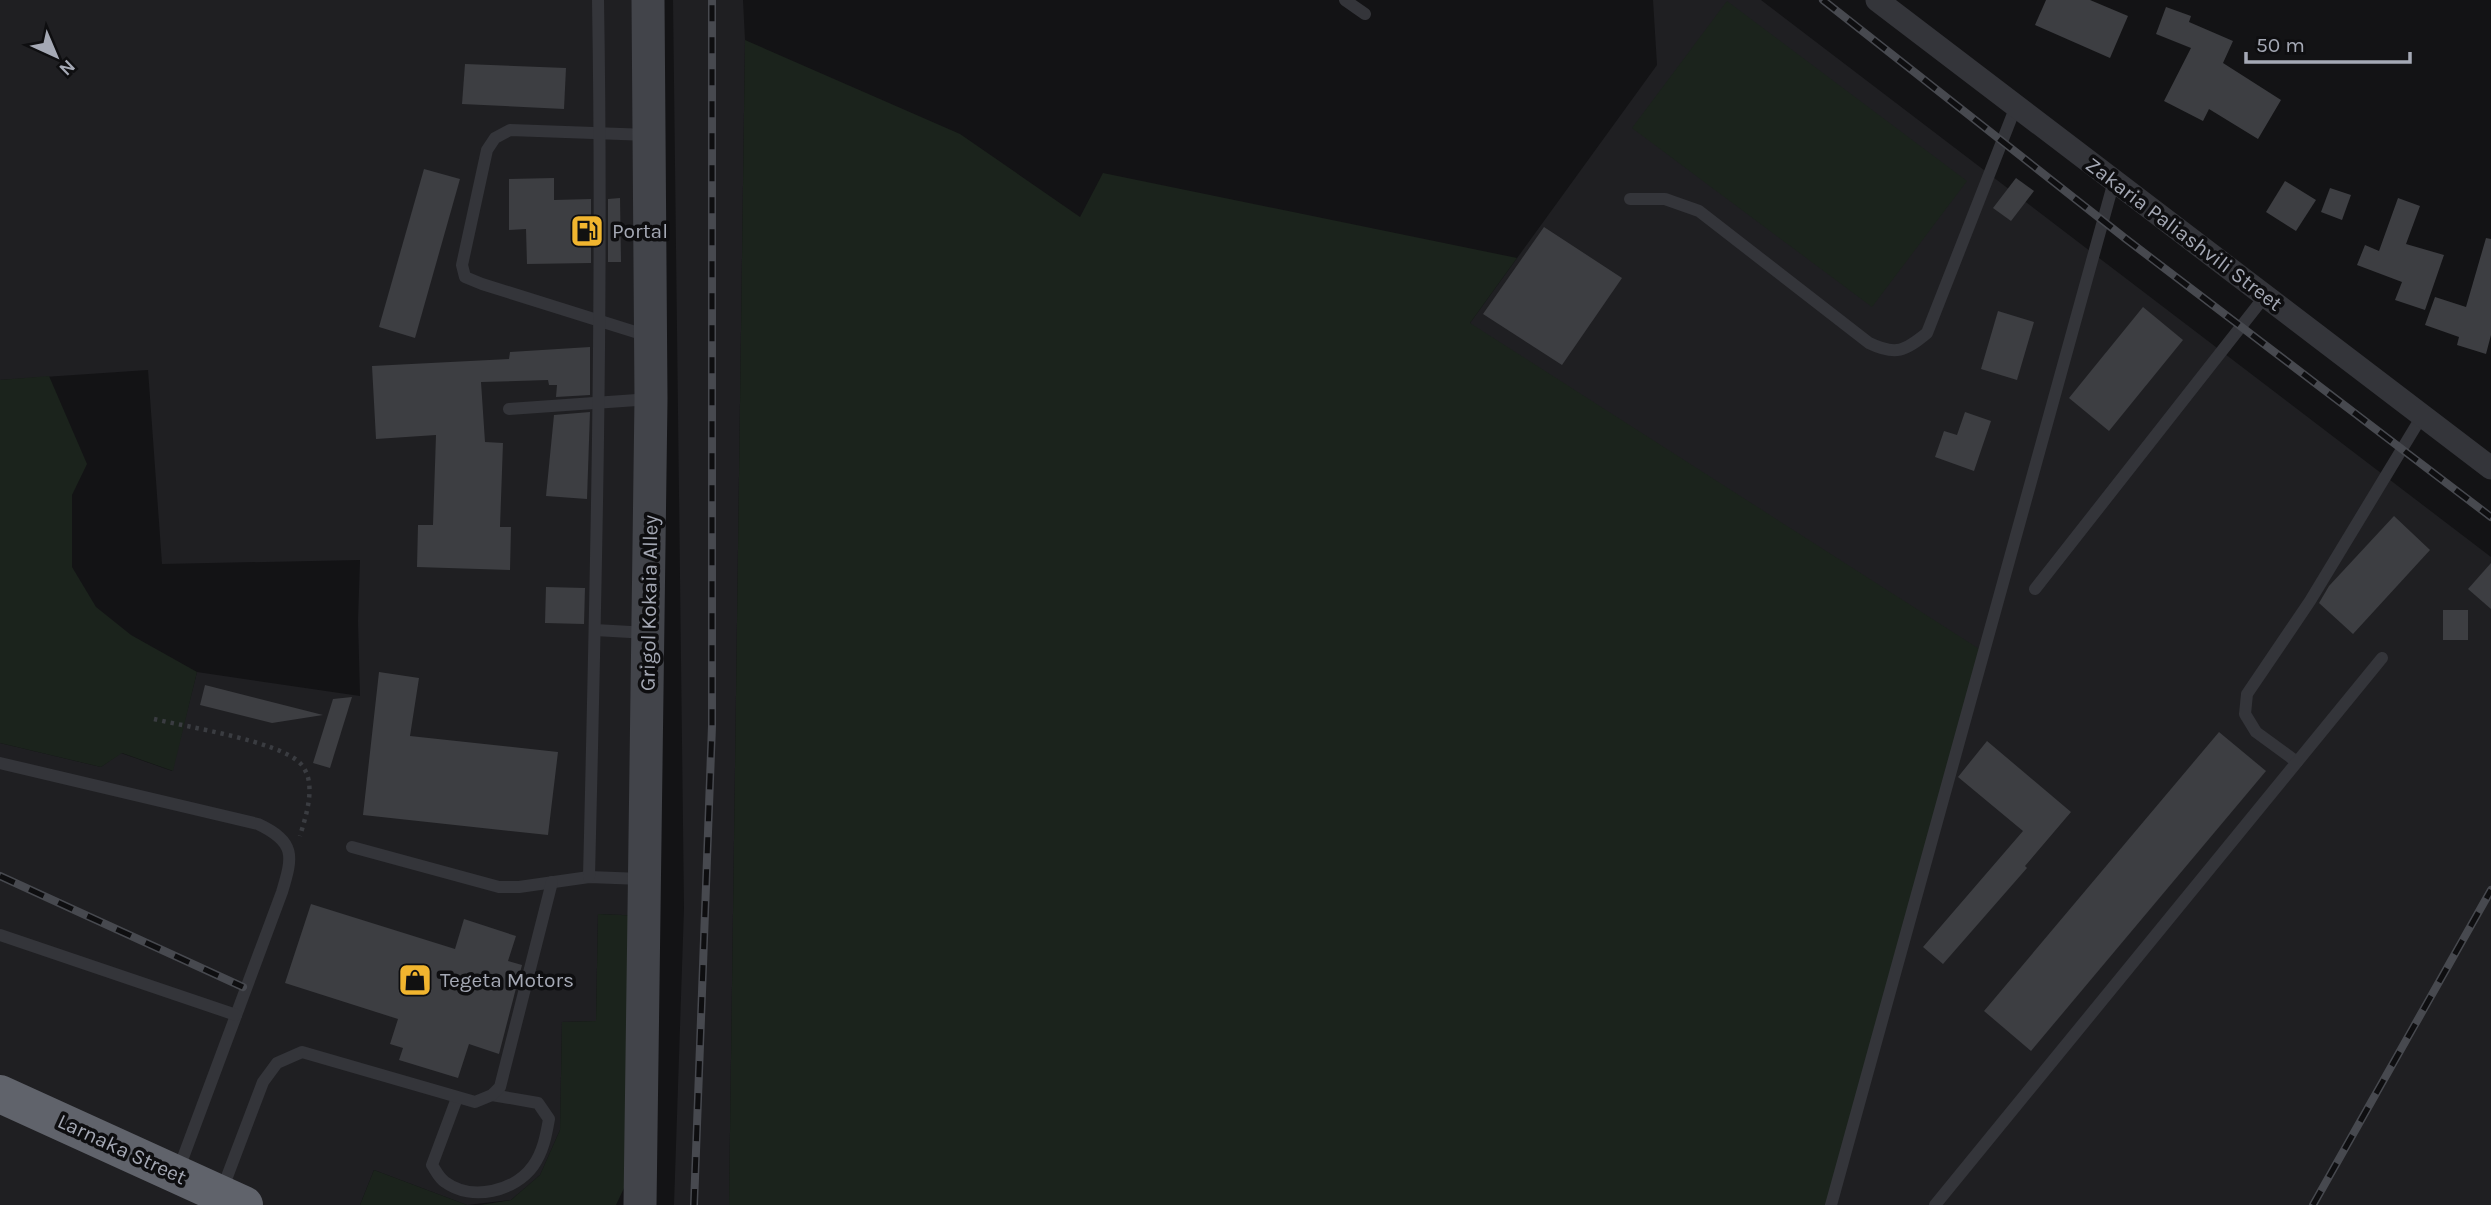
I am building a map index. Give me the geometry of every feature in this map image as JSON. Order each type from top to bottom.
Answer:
[{"type":"highway","name":"Larnaka Street","points":[[0,1094],[232,1200]]},
{"type":"main road","name":"Grigol Kokaia Alley","points":[[640,1205],[651,399],[648,0]]},
{"type":"main road","points":[[616,1205],[642,1150]]},
{"type":"street","name":"Zakaria Paliashvili Street","points":[[1877,0],[2491,468]]},
{"type":"lane","points":[[589,877],[599,401],[601,132],[598,0]]},
{"type":"lane","points":[[1345,0],[1365,14]]},
{"type":"lane","points":[[1630,199],[1665,200],[1699,211],[1869,343],[1888,352],[1910,347],[1927,333],[2016,106]]},
{"type":"lane","points":[[650,135],[510,130],[495,138],[487,150],[462,265],[465,276],[482,284],[651,337]]},
{"type":"lane","points":[[1831,1205],[2114,181]]},
{"type":"lane","points":[[2035,589],[2264,296]]},
{"type":"lane","points":[[509,410],[651,399]]},
{"type":"lane","points":[[2297,762],[2256,732],[2245,714],[2247,694],[2310,601],[2422,416]]},
{"type":"lane","points":[[595,630],[648,633]]},
{"type":"lane","points":[[1935,1205],[2382,659]]},
{"type":"lane","points":[[0,763],[258,824],[271,830],[289,851],[291,864],[177,1174]]},
{"type":"lane","points":[[352,847],[499,887],[519,887],[589,877],[646,879]]},
{"type":"lane","points":[[232,1200],[263,1082],[277,1062],[302,1052],[457,1098],[475,1102],[492,1095],[500,1087],[552,882]]},
{"type":"lane","points":[[0,936],[236,1015]]},
{"type":"lane","points":[[457,1098],[432,1165],[446,1183],[470,1192],[498,1191],[518,1182],[532,1169],[541,1154],[549,1119],[538,1103],[492,1095]]},
{"type":"path","points":[[154,719],[274,747],[300,764],[309,785],[308,810],[291,864]]},
{"type":"shaded area","points":[[0,0],[648,0],[645,916],[598,914],[596,1021],[562,1022],[560,1130],[540,1175],[511,1200],[467,1205],[374,1170],[360,1205],[0,1205],[0,743],[101,767],[121,753],[172,771],[197,672],[360,696],[360,560],[162,564],[148,370],[0,380]]},
{"type":"shaded area","points":[[673,0],[743,0],[745,40],[729,1205],[674,1205],[684,908]]},
{"type":"shaded area","points":[[1653,0],[1761,0],[2491,557],[2491,1205],[1831,1205],[1470,323],[1657,65]]},
{"type":"shaded area","points":[[1727,1],[1967,181],[1872,307],[1632,128]]},
{"type":"shaded area","points":[[745,40],[960,134],[1080,217],[1103,173],[1517,258],[1470,323],[1984,652],[1831,1205],[729,1205]]},
{"type":"shaded area","points":[[49,376],[87,464],[72,495],[72,567],[96,607],[131,635],[197,672],[173,771],[122,753],[101,767],[0,743],[0,380]]},
{"type":"shaded area","points":[[598,914],[645,916],[642,1150],[616,1205],[480,1205],[511,1200],[540,1175],[560,1130],[562,1022],[596,1021]]},
{"type":"shaded area","points":[[374,1170],[467,1205],[360,1205]]},
{"type":"building","points":[[2046,0],[2090,0],[2128,16],[2110,58],[2035,25]]},
{"type":"building","points":[[2166,7],[2191,16],[2189,22],[2233,41],[2223,63],[2281,100],[2258,139],[2209,109],[2203,121],[2164,101],[2191,48],[2156,34]]},
{"type":"building","points":[[465,64],[566,68],[564,109],[462,104]]},
{"type":"building","points":[[424,169],[460,179],[415,338],[379,327]]},
{"type":"building","points":[[554,178],[554,200],[591,199],[591,263],[527,264],[526,229],[509,230],[509,179]]},
{"type":"building","points":[[2016,178],[2034,191],[2011,221],[1993,208]]},
{"type":"building","points":[[2285,181],[2316,200],[2296,231],[2266,212]]},
{"type":"building","points":[[2330,188],[2351,195],[2342,220],[2321,212]]},
{"type":"building","points":[[620,198],[621,262],[608,262],[608,199]]},
{"type":"building","points":[[2398,198],[2420,206],[2406,244],[2444,255],[2425,310],[2395,300],[2402,282],[2357,265],[2365,245],[2379,251]]},
{"type":"building","points":[[1544,227],[1622,278],[1562,365],[1483,314]]},
{"type":"building","points":[[2486,238],[2491,239],[2491,335],[2486,354],[2457,345],[2459,337],[2425,325],[2435,297],[2466,307]]},
{"type":"building","points":[[2143,307],[2183,340],[2109,431],[2069,398]]},
{"type":"building","points":[[1998,311],[2034,322],[2017,380],[1981,369]]},
{"type":"building","points":[[590,347],[590,395],[556,397],[557,385],[549,385],[548,380],[481,382],[485,442],[503,443],[500,527],[511,527],[510,570],[417,567],[418,525],[433,525],[436,435],[376,439],[372,366],[509,359],[510,352]]},
{"type":"building","points":[[590,412],[587,499],[546,496],[554,415]]},
{"type":"building","points":[[1965,412],[1991,421],[1974,471],[1935,457],[1944,431],[1957,435]]},
{"type":"building","points":[[2394,516],[2430,550],[2353,634],[2319,603],[2329,586]]},
{"type":"building","points":[[2491,563],[2491,609],[2468,589]]},
{"type":"building","points":[[546,587],[585,588],[584,624],[545,623]]},
{"type":"building","points":[[2443,610],[2468,610],[2468,640],[2443,640]]},
{"type":"building","points":[[379,672],[419,678],[410,736],[558,752],[548,835],[363,815]]},
{"type":"building","points":[[205,685],[323,715],[272,723],[200,705]]},
{"type":"building","points":[[352,697],[330,768],[313,763],[333,699]]},
{"type":"building","points":[[2219,732],[2266,771],[2031,1051],[1984,1011]]},
{"type":"building","points":[[1987,741],[2071,812],[2025,866],[2027,868],[1943,964],[1923,947],[2023,831],[1958,777]]},
{"type":"building","points":[[311,904],[455,949],[464,919],[516,936],[508,961],[522,965],[499,1054],[469,1044],[458,1078],[399,1060],[403,1048],[390,1044],[398,1019],[285,983]]},
{"type":"railway","points":[[694,1205],[712,726],[712,0]]},
{"type":"railway","points":[[1823,0],[2126,239],[2491,517]]},
{"type":"railway","points":[[0,876],[243,987]]},
{"type":"railway","points":[[2313,1205],[2491,890]]},
{"type":"place","name":"Portal","points":[[587,231]]},
{"type":"place","name":"Tegeta Motors","points":[[415,980]]}]
